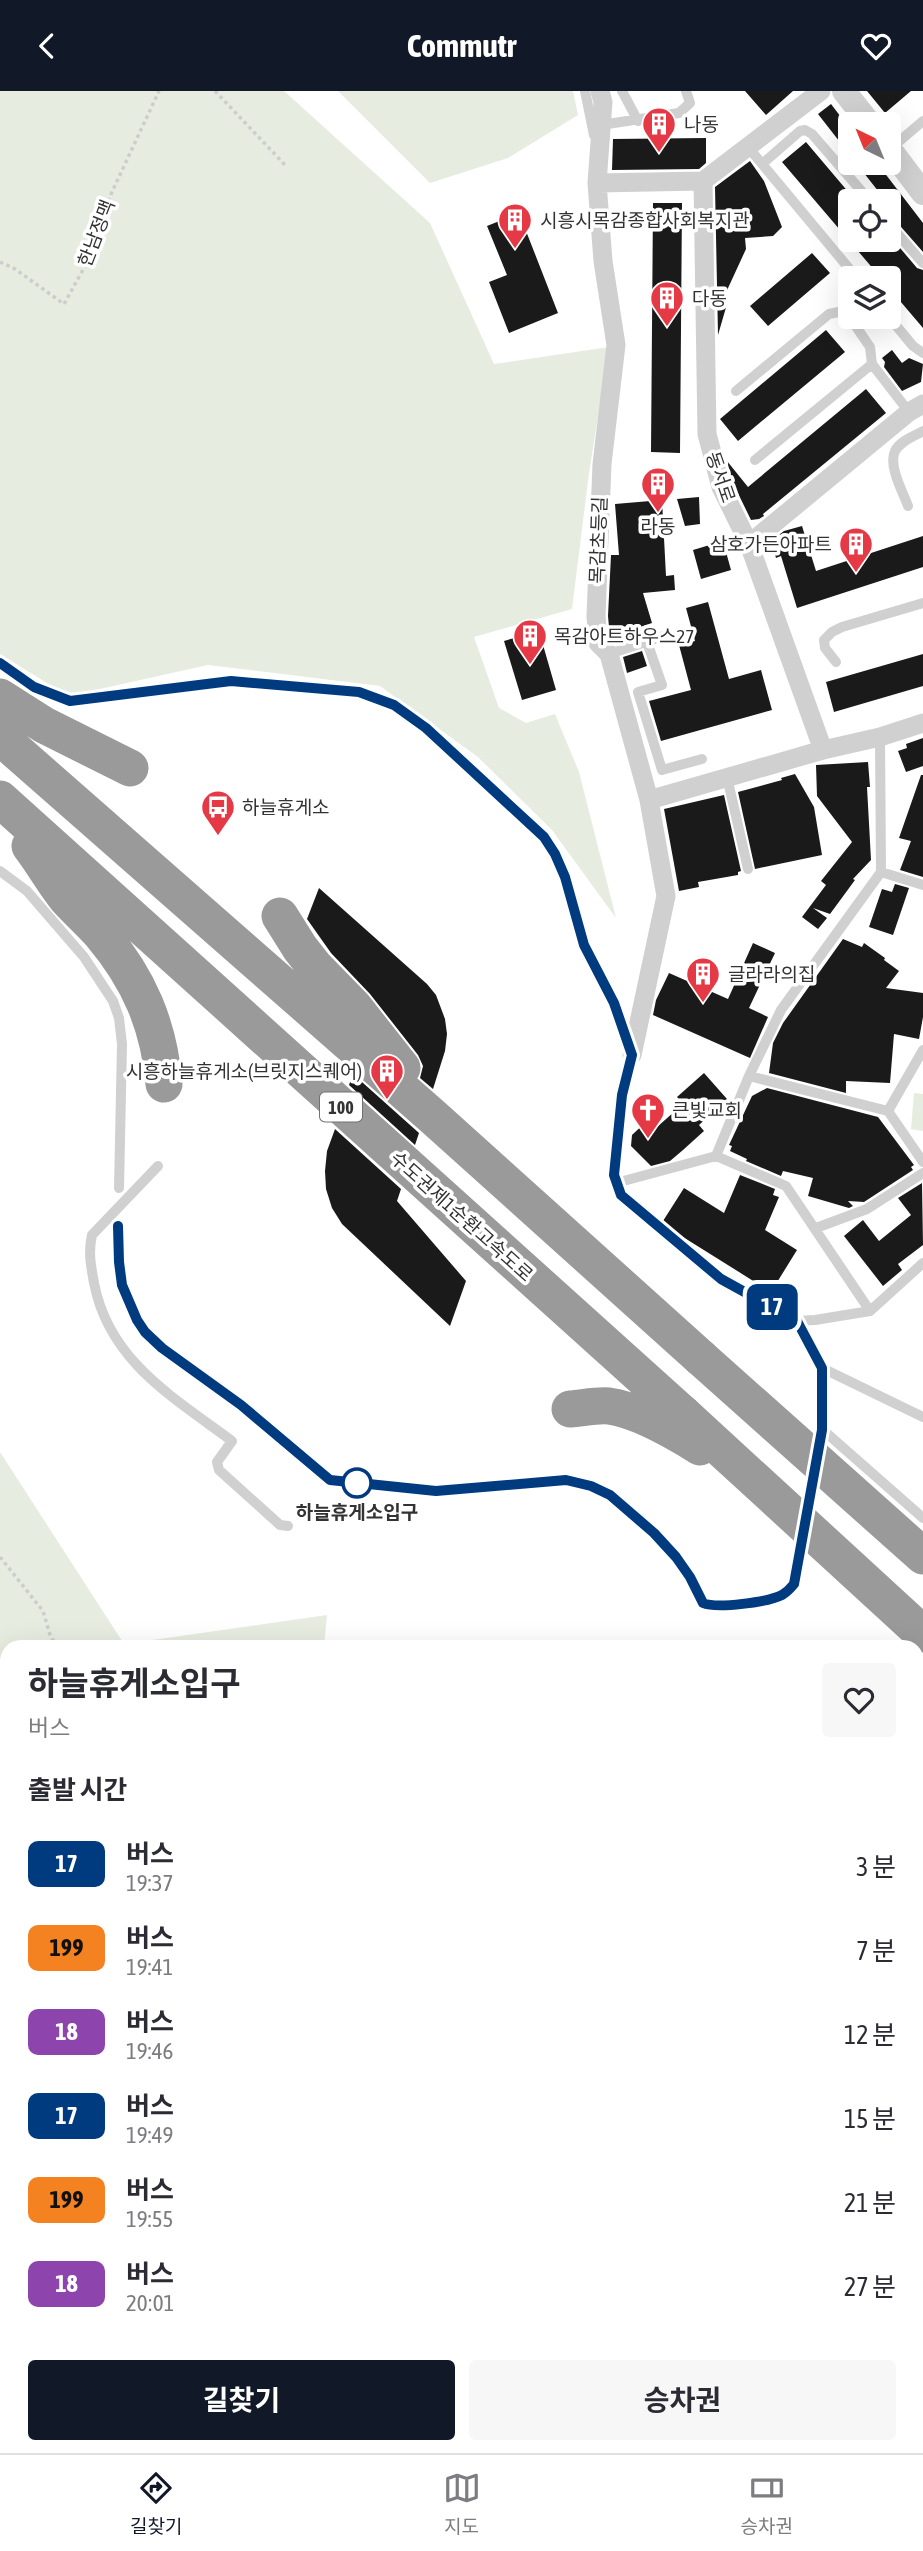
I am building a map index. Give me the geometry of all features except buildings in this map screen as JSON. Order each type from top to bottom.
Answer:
[{"type":"highway","points":[[0,697],[44,725],[130,768]]},
{"type":"highway","name":"100","points":[[0,737],[467,1148],[923,1556]]},
{"type":"highway","points":[[0,800],[66,898],[101,934],[129,972],[154,1025],[164,1084]]},
{"type":"highway","name":"수도권제1순환고속도로","points":[[0,800],[683,1414],[923,1634]]},
{"type":"highway","points":[[280,916],[314,967],[354,1007],[467,1148]]},
{"type":"highway","points":[[570,1409],[608,1406],[682,1436],[722,1461],[781,1506]]},
{"type":"street","name":"목감초등길","points":[[600,91],[603,102],[597,183],[603,261],[616,345],[602,464],[597,566],[598,643],[609,655],[649,800],[666,896],[632,1055]]},
{"type":"street","points":[[597,183],[703,181],[821,91]]},
{"type":"street","points":[[844,91],[861,112]]},
{"type":"street","points":[[901,160],[915,175],[923,193]]},
{"type":"street","name":"동서로","points":[[703,181],[707,434],[722,487],[748,544]]},
{"type":"street","points":[[823,750],[748,544],[916,408]]},
{"type":"street","points":[[649,800],[923,723]]},
{"type":"lane","points":[[585,91],[599,155]]},
{"type":"lane","points":[[622,91],[638,121]]},
{"type":"lane","points":[[601,125],[679,113],[690,103],[686,91]]},
{"type":"lane","points":[[901,140],[923,121]]},
{"type":"lane","points":[[762,164],[800,131],[806,130],[860,189]]},
{"type":"lane","points":[[748,147],[847,266]]},
{"type":"lane","points":[[901,237],[923,263]]},
{"type":"lane","points":[[736,391],[829,314],[839,312],[848,315],[870,347],[872,364],[916,408]]},
{"type":"lane","points":[[899,329],[923,353]]},
{"type":"lane","points":[[755,460],[872,364]]},
{"type":"lane","points":[[908,506],[894,464],[895,451],[905,441],[923,431]]},
{"type":"lane","points":[[836,662],[825,648],[824,640],[832,632],[923,603]]},
{"type":"lane","points":[[609,655],[664,636]]},
{"type":"lane","points":[[647,642],[662,685],[638,692],[662,770],[702,759]]},
{"type":"lane","points":[[0,663],[34,687],[70,701],[231,681],[359,692],[394,705],[426,728],[544,837],[565,877],[584,945],[614,1003],[632,1055],[618,1130],[614,1175],[621,1195],[721,1279],[797,1321],[870,1311],[923,1263]]},
{"type":"lane","points":[[716,1156],[749,1076],[781,1010],[881,871],[880,737]]},
{"type":"lane","points":[[727,777],[748,869]]},
{"type":"lane","points":[[0,871],[27,891],[84,957],[113,1001],[122,1044],[119,1188]]},
{"type":"lane","points":[[881,871],[923,885]]},
{"type":"lane","points":[[888,1111],[923,1050]]},
{"type":"lane","points":[[749,1076],[888,1111],[923,1161]]},
{"type":"lane","points":[[616,1183],[716,1156],[786,1186],[870,1311]]},
{"type":"lane","points":[[158,1165],[92,1235],[88,1250],[98,1300],[112,1335],[151,1381],[232,1441],[217,1462],[219,1470],[280,1525],[288,1526]]},
{"type":"lane","points":[[816,1228],[867,1209],[923,1173]]},
{"type":"lane","points":[[118,1226],[122,1285],[145,1332],[162,1348],[241,1405],[327,1483],[436,1491],[566,1480],[591,1486],[610,1495],[654,1533],[690,1577],[703,1603],[710,1606],[779,1597],[794,1584],[822,1430],[822,1368],[797,1321]]},
{"type":"lane","points":[[822,1368],[923,1417]]},
{"type":"lane","points":[[822,1430],[923,1518]]},
{"type":"path","name":"한남정맥","points":[[0,262],[15,269],[64,304],[90,257],[111,194],[159,91]]},
{"type":"path","points":[[215,91],[286,166]]},
{"type":"path","points":[[0,1557],[43,1611],[52,1640]]},
{"type":"shaded area","points":[[0,91],[284,91],[430,223],[494,364],[609,347],[589,473],[572,609],[474,637],[499,708],[526,723],[555,714],[579,772],[616,918],[552,830],[478,757],[380,686],[208,665],[68,696],[0,654]]},
{"type":"shaded area","points":[[338,91],[573,91],[578,115],[508,158],[430,183]]},
{"type":"shaded area","points":[[914,1093],[923,1094],[923,1131],[911,1129]]},
{"type":"shaded area","points":[[0,1452],[121,1640],[0,1640]]},
{"type":"shaded area","points":[[327,1615],[325,1640],[152,1640]]},
{"type":"bus line","name":"17","points":[[0,663],[34,687],[70,701],[231,681],[359,692],[394,705],[426,728],[544,837],[565,877],[584,945],[614,1003],[632,1055],[622,1095],[614,1175],[621,1195],[721,1279],[797,1321],[822,1368],[822,1430],[794,1584],[779,1597],[710,1606],[703,1603],[676,1557],[633,1514],[610,1495],[591,1486],[566,1480],[436,1491],[330,1480],[241,1405],[162,1348],[145,1332],[122,1285],[118,1226]]},
{"type":"place","name":"나동","points":[[659,154]]},
{"type":"place","name":"시흥시목감종합사회복지관","points":[[515,250]]},
{"type":"place","name":"다동","points":[[667,328]]},
{"type":"place","name":"라동","points":[[658,514]]},
{"type":"place","name":"삼호가든아파트","points":[[856,574]]},
{"type":"place","name":"목감아트하우스27","points":[[530,666]]},
{"type":"place","name":"하늘휴게소","points":[[218,837]]},
{"type":"place","name":"글라라의집","points":[[703,1004]]},
{"type":"place","name":"시흥하늘휴게소(브릿지스퀘어)","points":[[387,1101]]},
{"type":"place","name":"큰빛교회","points":[[648,1140]]},
{"type":"place","name":"하늘휴게소입구","points":[[357,1483]]}]
